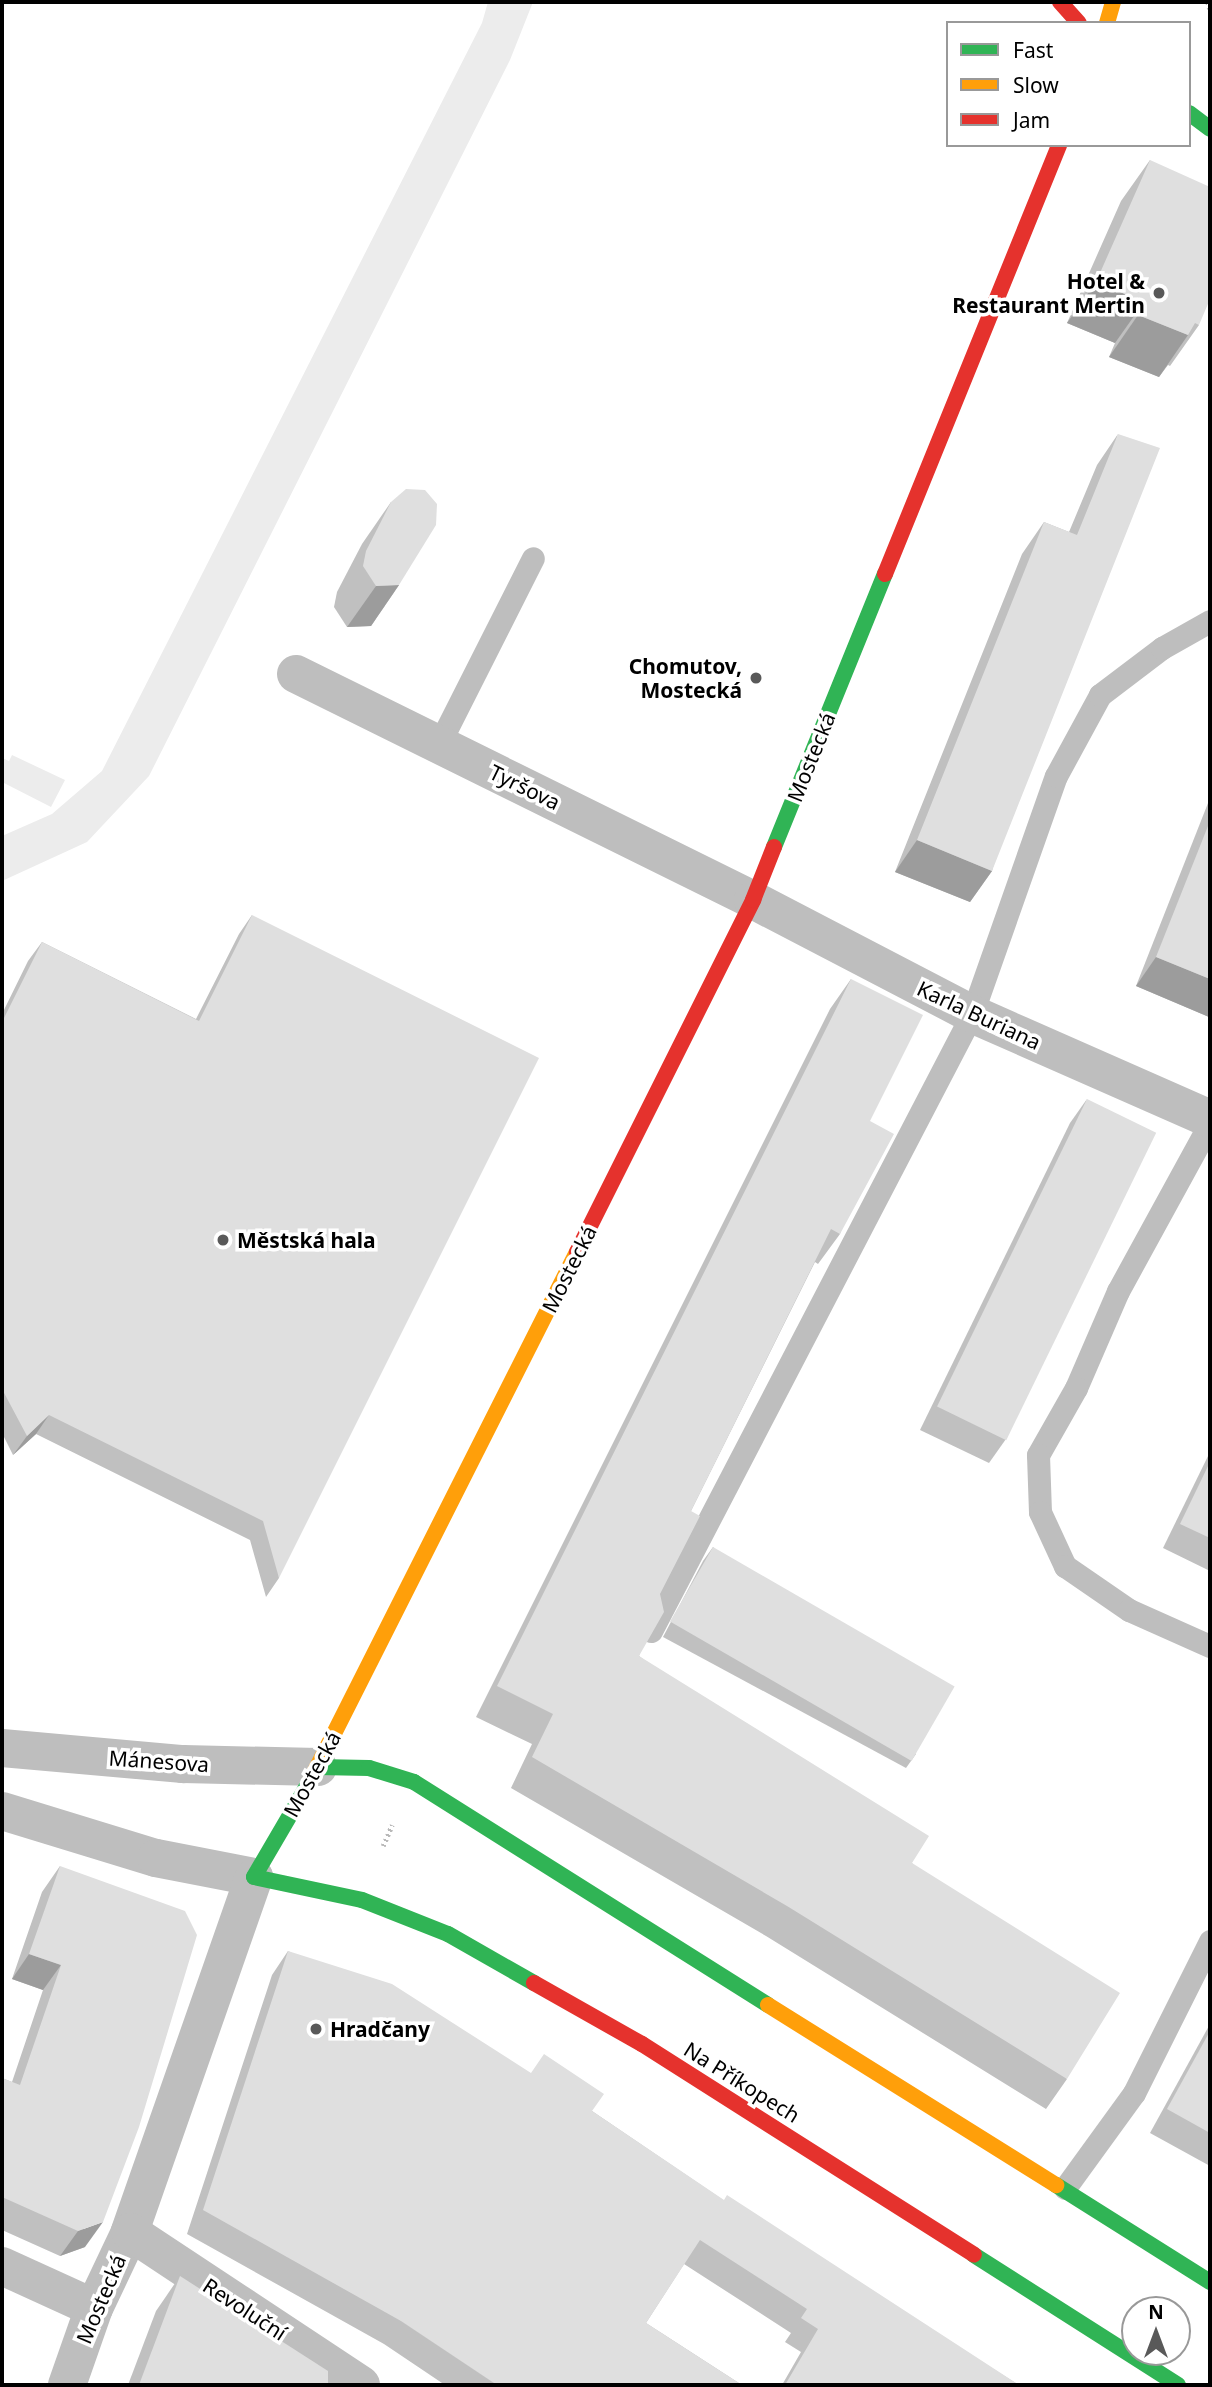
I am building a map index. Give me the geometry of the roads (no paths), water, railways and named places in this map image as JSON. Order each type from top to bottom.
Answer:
[{"type":"street","points":[[1060,2],[1077,21]]},
{"type":"street","points":[[1108,21],[1113,2]]},
{"type":"street","points":[[1191,115],[1210,129]]},
{"type":"street","name":"Mostecká","points":[[67,2385],[94,2308],[130,2232],[254,1877],[318,1767],[753,900],[1058,147]]},
{"type":"street","name":"Tyršova","points":[[296,674],[753,900]]},
{"type":"street","name":"Karla Buriana","points":[[753,900],[972,1014],[1210,1121]]},
{"type":"street","name":"Mánesova","points":[[2,1748],[183,1764],[318,1767]]},
{"type":"street","points":[[318,1767],[369,1768],[414,1782],[1065,2188],[1210,2282]]},
{"type":"street","points":[[2,1811],[156,1858],[254,1877]]},
{"type":"street","name":"Na Příkopech","points":[[254,1877],[362,1900],[448,1934],[642,2044],[1178,2385]]},
{"type":"street","name":"Revoluční","points":[[130,2232],[361,2385]]},
{"type":"street","points":[[2,2266],[94,2308]]},
{"type":"lane","points":[[439,744],[533,558]]},
{"type":"lane","points":[[651,1631],[972,1014],[1056,776],[1100,695],[1162,648],[1210,621]]},
{"type":"lane","points":[[1210,1121],[1118,1291],[1076,1388],[1038,1455],[1040,1512],[1065,1566],[1129,1610],[1210,1646]]},
{"type":"lane","points":[[1065,2188],[1134,2093],[1210,1941]]},
{"type":"place","name":"Hotel & Restaurant Mertin","points":[[1159,293]]},
{"type":"place","name":"Chomutov, Mostecká","points":[[756,678]]},
{"type":"place","name":"Městská hala","points":[[223,1240]]},
{"type":"place","name":"Hradčany","points":[[316,2029]]}]
